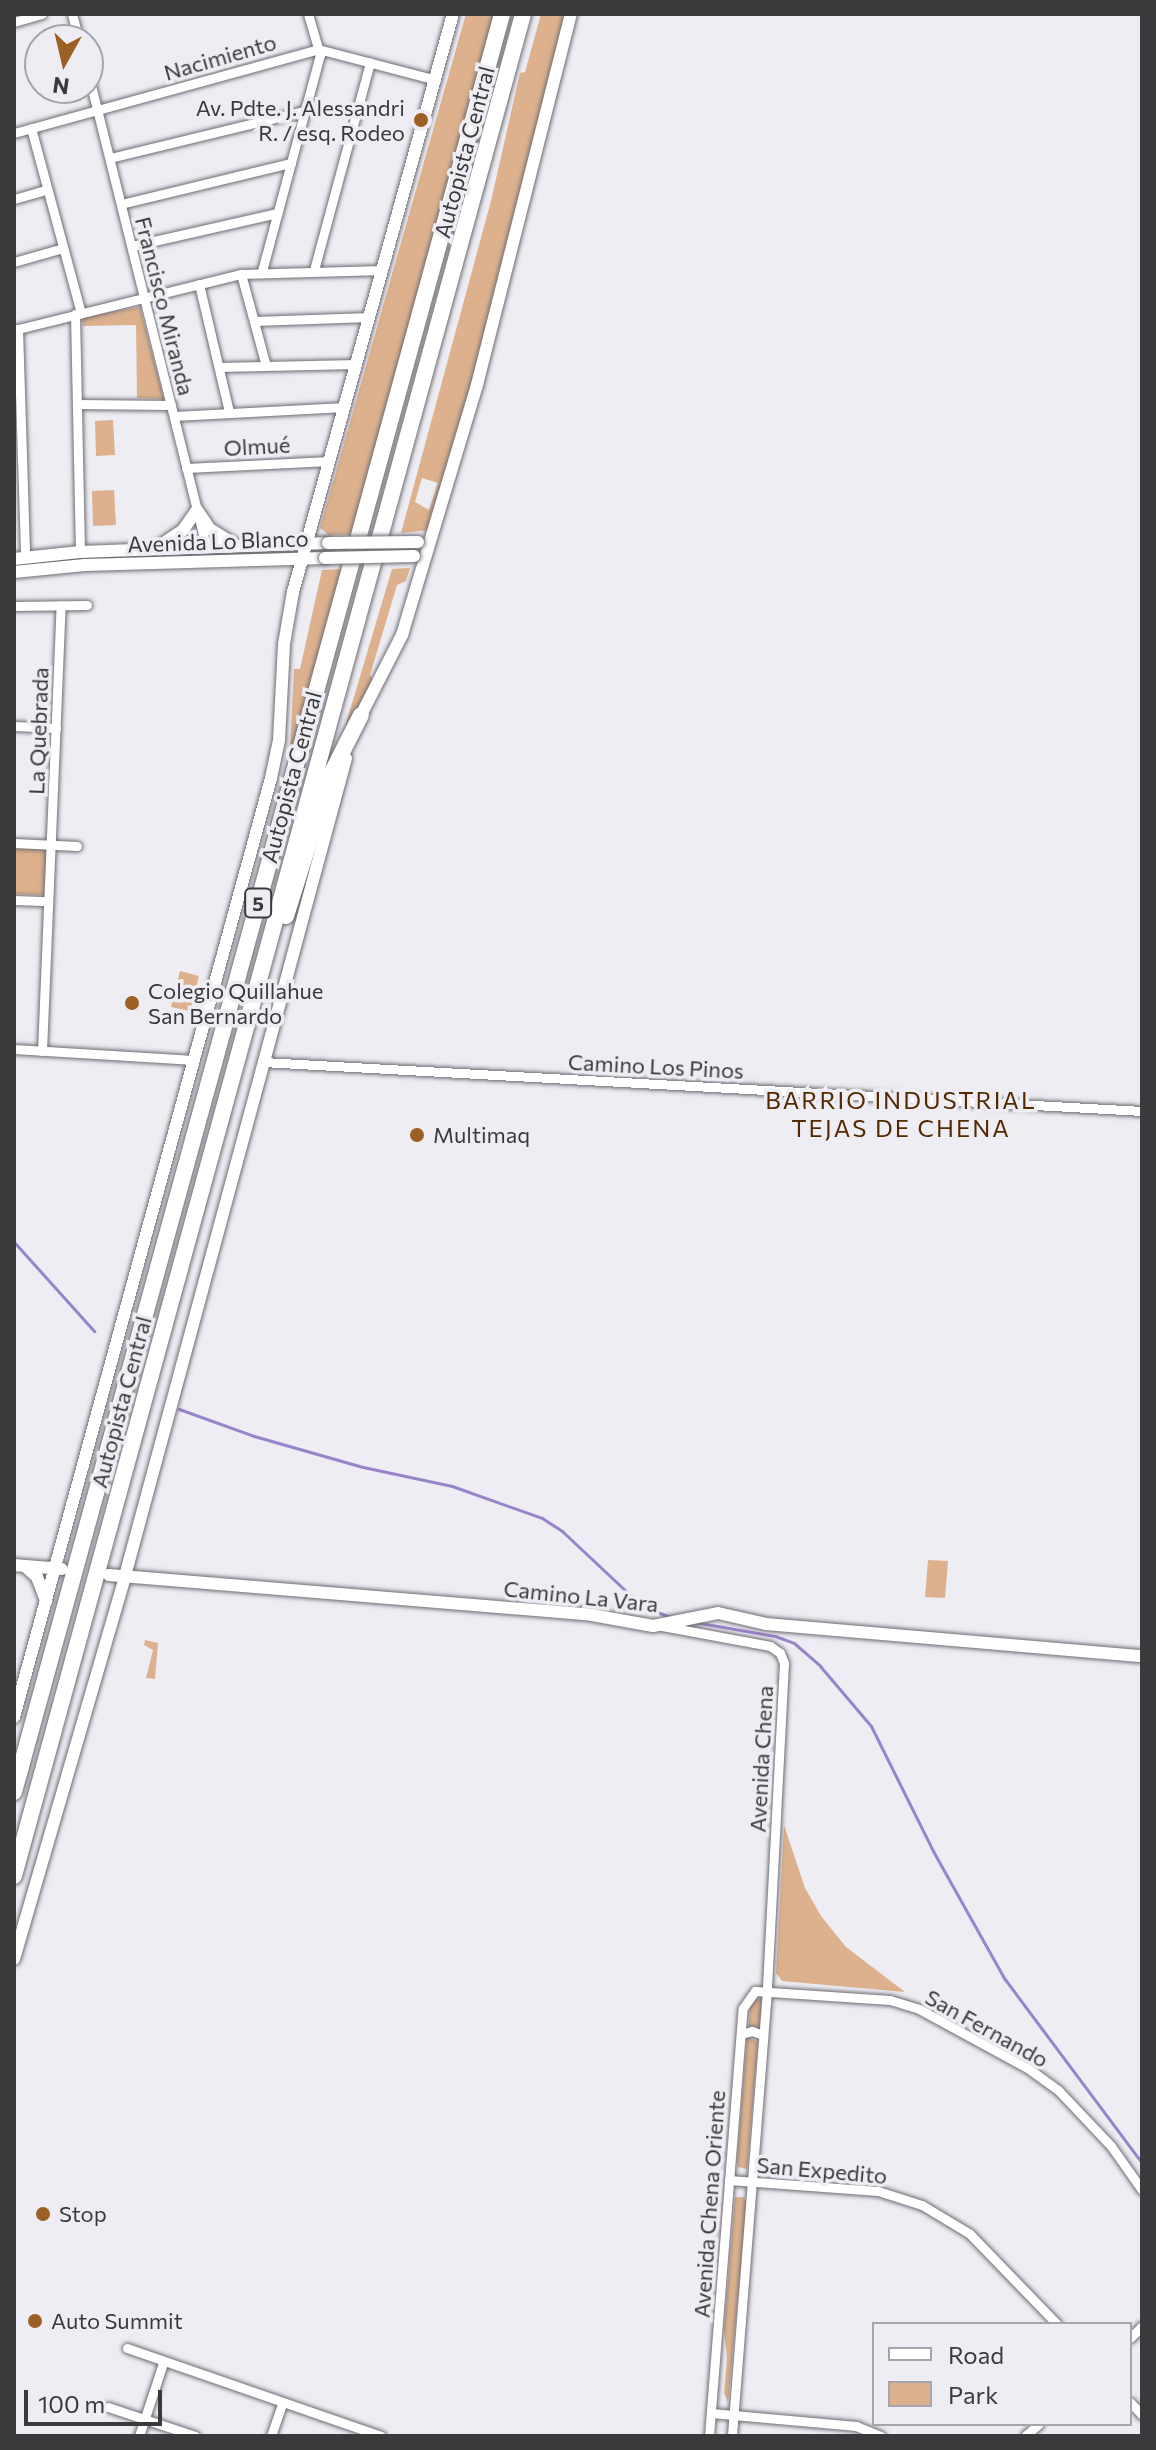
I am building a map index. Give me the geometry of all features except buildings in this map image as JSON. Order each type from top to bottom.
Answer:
[{"type":"highway","name":"Autopista Central","points":[[14,1792],[502,14]]},
{"type":"highway","name":"Autopista Central","points":[[14,1876],[523,14]]},
{"type":"highway","points":[[262,968],[287,914],[330,776],[361,715]]},
{"type":"street","points":[[14,22],[42,14]]},
{"type":"street","points":[[262,271],[305,111],[318,49],[308,14]]},
{"type":"street","points":[[14,1717],[46,1601],[59,1569],[276,759],[286,625],[453,14]]},
{"type":"street","points":[[14,1959],[125,1576],[321,842],[361,715],[402,635],[423,542],[477,385],[571,14]]},
{"type":"street","name":"Nacimiento","points":[[14,133],[318,49],[436,80]]},
{"type":"street","points":[[314,270],[370,62]]},
{"type":"street","name":"Francisco Miranda","points":[[96,104],[206,547]]},
{"type":"street","points":[[110,158],[305,111]]},
{"type":"street","points":[[31,128],[78,314],[80,552]]},
{"type":"street","points":[[121,204],[291,163]]},
{"type":"street","points":[[14,199],[48,189]]},
{"type":"street","points":[[132,246],[277,213]]},
{"type":"street","points":[[14,262],[63,248]]},
{"type":"street","points":[[19,550],[16,329],[241,274],[262,271],[383,270]]},
{"type":"street","points":[[241,274],[266,366]]},
{"type":"street","points":[[199,284],[229,412]]},
{"type":"street","points":[[254,321],[370,317]]},
{"type":"street","points":[[219,367],[357,364]]},
{"type":"street","points":[[78,404],[229,412],[345,407]]},
{"type":"street","name":"Olmué","points":[[186,468],[330,461]]},
{"type":"street","points":[[153,549],[177,536],[197,510],[215,534],[241,546]]},
{"type":"street","name":"Avenida Lo Blanco","points":[[14,559],[80,552],[423,542]]},
{"type":"street","points":[[206,547],[218,561]]},
{"type":"street","name":"Avenida Lo Blanco","points":[[19,550],[40,555]]},
{"type":"street","name":"Avenida Lo Blanco","points":[[14,572],[85,565],[419,556]]},
{"type":"street","name":"La Quebrada","points":[[42,1051],[61,605]]},
{"type":"street","points":[[14,606],[87,605]]},
{"type":"street","points":[[14,726],[56,728]]},
{"type":"street","points":[[14,843],[77,846]]},
{"type":"street","points":[[14,900],[48,901]]},
{"type":"street","points":[[14,1049],[194,1060]]},
{"type":"street","name":"Camino Los Pinos","points":[[263,1062],[1142,1111]]},
{"type":"street","points":[[18,1565],[59,1569]]},
{"type":"street","points":[[18,1565],[37,1577],[46,1601]]},
{"type":"street","name":"Camino La Vara","points":[[109,1575],[592,1615],[667,1625],[722,1613],[766,1624],[1142,1656]]},
{"type":"street","name":"Avenida Chena","points":[[667,1625],[770,1646],[782,1658],[767,1990],[732,2436]]},
{"type":"street","name":"Avenida Chena Oriente","points":[[709,2436],[745,2001],[755,1991],[767,1990]]},
{"type":"street","name":"San Fernando","points":[[767,1990],[890,2000],[919,2009],[1029,2069],[1058,2090],[1111,2146],[1142,2190]]},
{"type":"street","points":[[741,2034],[752,2031],[763,2035]]},
{"type":"street","name":"San Expedito","points":[[729,2180],[878,2191],[931,2209],[981,2244],[1055,2322]]},
{"type":"street","points":[[127,2348],[381,2436]]},
{"type":"street","points":[[139,2436],[163,2363]]},
{"type":"street","points":[[271,2436],[282,2404]]},
{"type":"street","points":[[108,2407],[195,2436]]},
{"type":"street","points":[[711,2413],[856,2426],[881,2436]]},
{"type":"green space","points":[[466,14],[494,14],[355,534],[329,535],[320,528]]},
{"type":"green space","points":[[541,14],[567,14],[430,530],[401,533],[491,201],[520,73],[525,72]],"holes":[[[422,478],[438,483],[429,510],[415,502]]]},
{"type":"green space","points":[[140,307],[164,399],[137,398],[136,325],[83,326],[83,317]]},
{"type":"green space","points":[[113,420],[115,455],[96,456],[95,421]]},
{"type":"green space","points":[[114,490],[116,525],[93,526],[92,491]]},
{"type":"green space","points":[[410,568],[406,581],[397,585],[370,675],[374,680],[350,731],[345,727],[392,569]]},
{"type":"green space","points":[[344,569],[296,750],[290,748],[294,669],[300,669],[322,570]]},
{"type":"green space","points":[[14,847],[47,849],[45,895],[14,894]]},
{"type":"green space","points":[[180,971],[199,976],[190,1011],[171,1007]]},
{"type":"green space","points":[[928,1560],[948,1561],[945,1598],[925,1597]]},
{"type":"green space","points":[[145,1640],[158,1643],[155,1679],[146,1678],[153,1650],[144,1645]]},
{"type":"green space","points":[[784,1825],[805,1888],[821,1916],[846,1947],[905,1992],[782,1981],[776,1973]]},
{"type":"green space","points":[[756,1999],[762,1999],[760,2027],[749,2026],[750,2007]]},
{"type":"green space","points":[[747,2036],[758,2042],[747,2169],[738,2167],[737,2162]]},
{"type":"green space","points":[[735,2197],[743,2197],[747,2202],[728,2402],[724,2393],[727,2358],[724,2329]]},
{"type":"waterway","points":[[14,1242],[94,1331]]},
{"type":"waterway","points":[[179,1409],[254,1436],[363,1467],[452,1486],[542,1518],[562,1531],[643,1607],[671,1617]]},
{"type":"waterway","points":[[694,1622],[775,1636],[794,1643],[820,1666],[871,1726],[933,1851],[1004,1978],[1142,2163]]},
{"type":"place","name":"Av. Pdte. J. Alessandri R. / esq. Rodeo","points":[[421,120]]},
{"type":"place","name":"Colegio Quillahue San Bernardo","points":[[132,1003]]},
{"type":"place","name":"Multimaq","points":[[417,1135]]},
{"type":"place","name":"Stop","points":[[43,2214]]},
{"type":"place","name":"Auto Summit","points":[[35,2321]]},
{"type":"district","name":"BARRIO INDUSTRIAL TEJAS DE CHENA","points":[[901,1114]]}]
